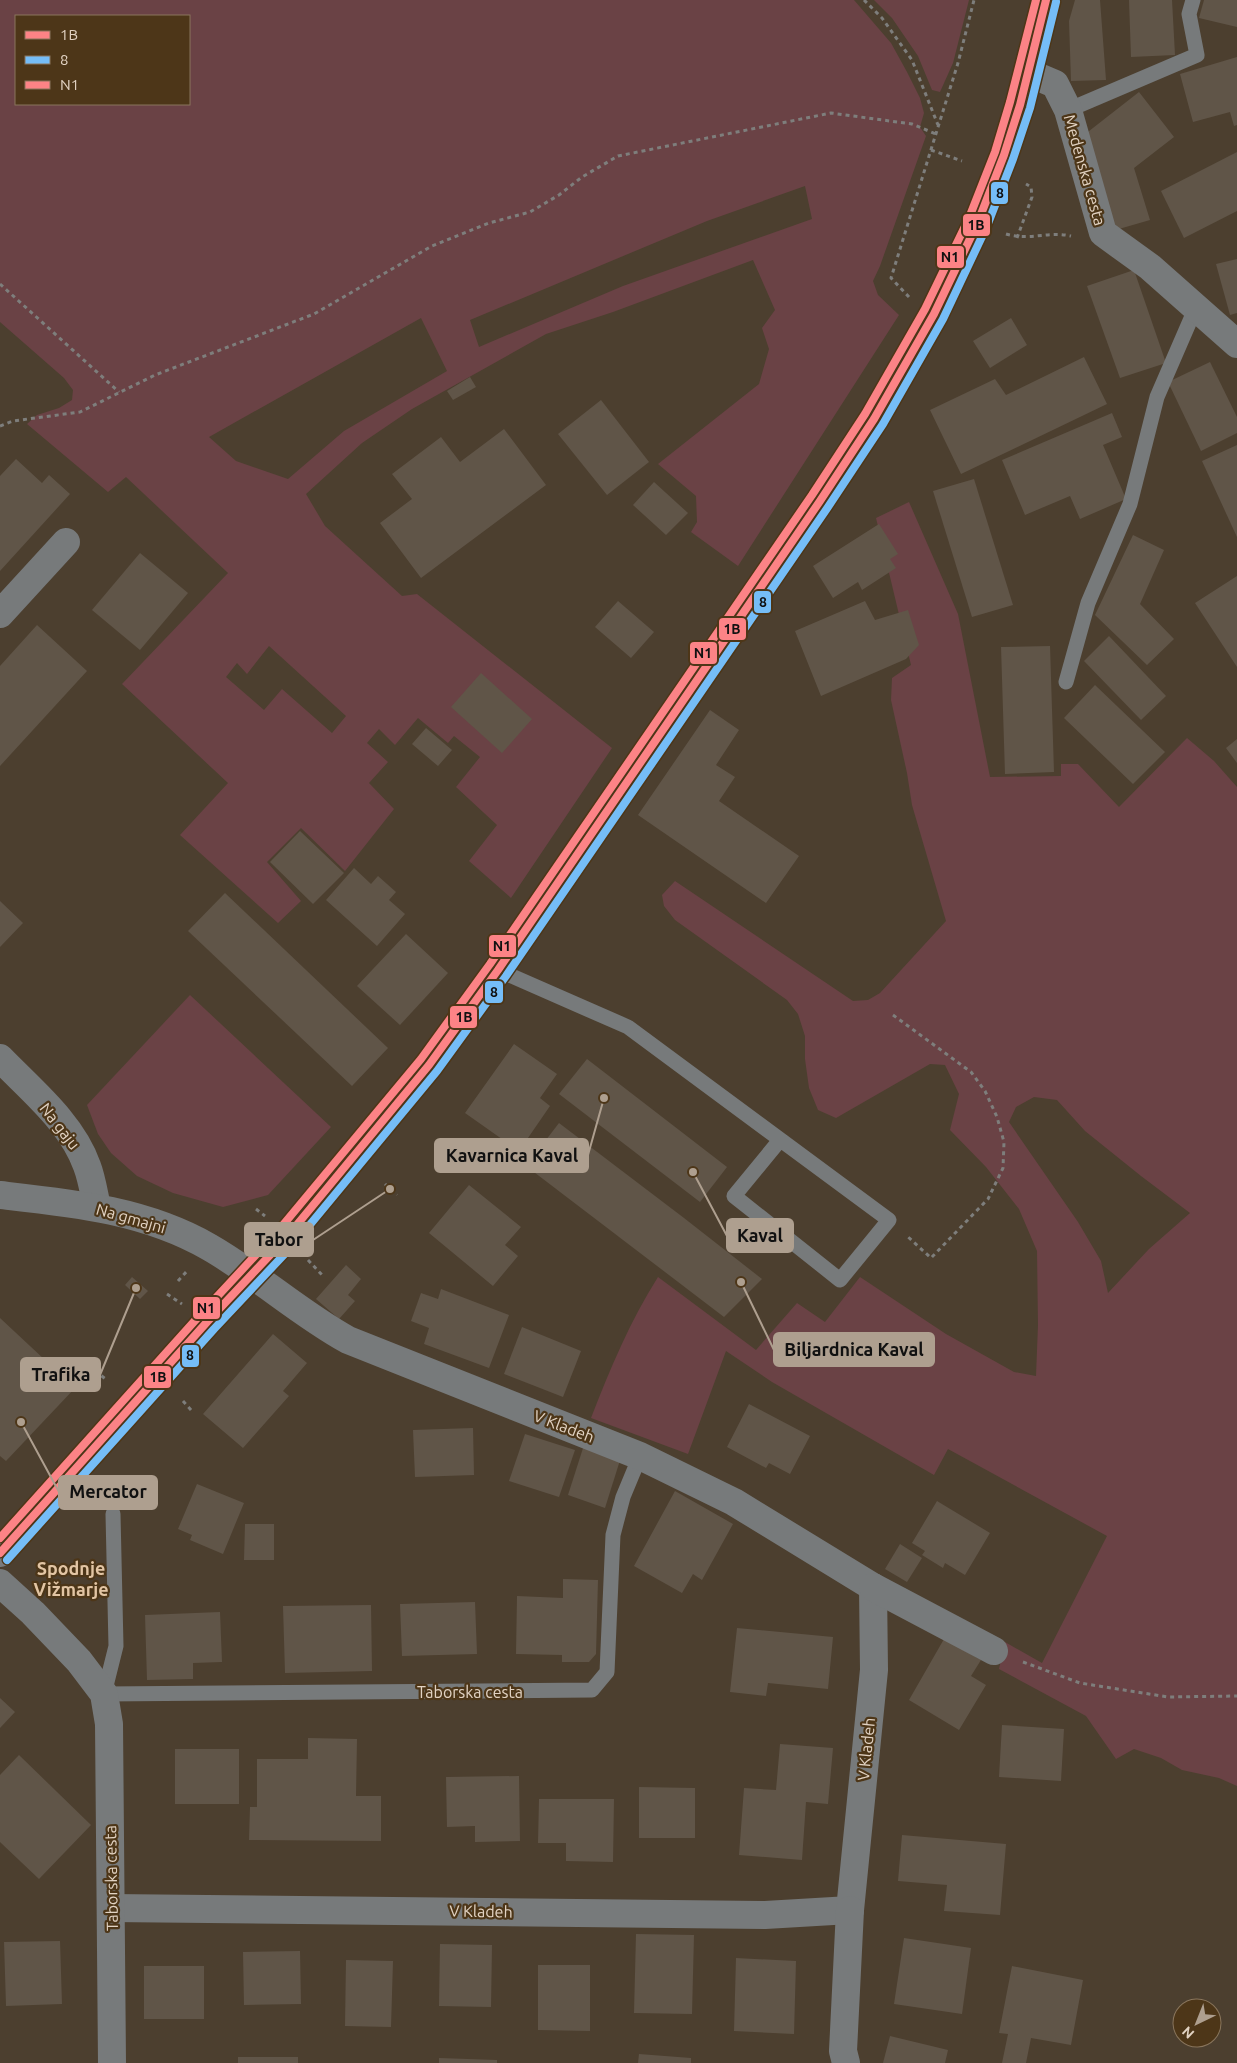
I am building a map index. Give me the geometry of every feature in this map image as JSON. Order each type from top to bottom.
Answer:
[{"type":"main road","points":[[0,1553],[286,1238],[429,1065],[498,970],[836,476],[874,419],[934,314],[974,230],[994,183],[1015,122],[1046,0]]},
{"type":"street","name":"Medenska cesta","points":[[1029,72],[1055,84],[1068,110],[1104,233],[1150,266],[1237,344]]},
{"type":"street","points":[[0,614],[66,542]]},
{"type":"street","name":"Na gaju","points":[[0,1058],[61,1121],[76,1143],[87,1166],[97,1208]]},
{"type":"street","name":"Na gmajni","points":[[0,1194],[97,1208],[144,1218],[209,1246],[252,1274]]},
{"type":"street","name":"V Kladeh","points":[[252,1274],[322,1326],[348,1340],[640,1456],[734,1502],[873,1587],[994,1651]]},
{"type":"street","name":"Taborska cesta","points":[[0,1583],[33,1613],[79,1662],[104,1694],[109,1724],[112,2063]]},
{"type":"street","name":"V Kladeh","points":[[846,2063],[843,2051],[850,1910],[874,1670],[873,1587]]},
{"type":"street","name":"V Kladeh","points":[[111,1908],[765,1915],[850,1910]]},
{"type":"lane","points":[[1068,110],[1197,55],[1189,14],[1193,0]]},
{"type":"lane","points":[[1066,682],[1088,603],[1130,504],[1157,397],[1196,307]]},
{"type":"lane","points":[[498,970],[628,1027],[890,1220],[840,1280],[734,1196],[780,1140]]},
{"type":"lane","name":"Taborska cesta","points":[[113,1514],[116,1646],[104,1694],[592,1690],[607,1672],[613,1535],[623,1496],[640,1456]]},
{"type":"path","points":[[864,0],[882,18],[912,60],[939,126]]},
{"type":"path","points":[[934,314],[913,300],[891,278],[958,63],[974,0]]},
{"type":"path","points":[[0,426],[13,421],[80,412],[155,375],[314,314],[432,246],[489,224],[530,212],[559,195],[582,176],[618,156],[832,112],[912,124],[936,134]]},
{"type":"path","points":[[931,150],[962,161]]},
{"type":"path","points":[[1026,184],[1031,187],[1032,197],[1017,238],[1045,235],[1074,237]]},
{"type":"path","points":[[0,284],[120,392]]},
{"type":"path","points":[[890,1220],[931,1258],[988,1200],[1003,1168],[1004,1150],[1004,1142],[997,1117],[985,1091],[971,1072],[892,1015]]},
{"type":"path","points":[[385,1184],[397,1195]]},
{"type":"path","points":[[314,1267],[323,1276]]},
{"type":"path","points":[[167,1294],[176,1300]]},
{"type":"path","points":[[95,1371],[107,1380]]},
{"type":"path","points":[[183,1401],[192,1411]]},
{"type":"path","points":[[994,1651],[1080,1683],[1168,1698],[1237,1696]]},
{"type":"shaded area","points":[[0,0],[854,0],[891,43],[920,98],[924,113],[920,127],[926,136],[873,281],[878,295],[899,315],[738,566],[691,532],[697,522],[696,496],[658,464],[759,384],[769,349],[762,328],[775,310],[753,260],[613,312],[546,334],[412,409],[362,443],[306,494],[325,526],[402,596],[417,594],[612,748],[511,898],[469,861],[497,825],[456,787],[480,757],[454,736],[448,743],[418,718],[395,745],[379,729],[367,743],[388,762],[369,783],[394,809],[345,871],[301,828],[267,862],[301,901],[278,923],[180,835],[228,783],[122,684],[228,573],[126,477],[108,492],[27,424],[37,415],[59,408],[72,400],[73,390],[64,378],[0,322]],"holes":[[[805,186],[812,219],[623,286],[479,347],[470,320],[707,221]],[[421,318],[447,371],[344,431],[288,479],[236,461],[209,437]],[[269,646],[346,716],[332,733],[282,689],[264,710],[226,677],[237,663],[247,674]]]},
{"type":"shaded area","points":[[874,0],[969,0],[953,63],[940,92],[932,90],[918,56],[892,18]]},
{"type":"shaded area","points":[[909,502],[958,614],[990,777],[1061,776],[1061,764],[1078,764],[1119,807],[1187,738],[1214,761],[1237,787],[1237,1786],[1219,1778],[1182,1770],[1161,1758],[1134,1749],[1116,1759],[1086,1716],[999,1669],[1005,1642],[1042,1663],[1107,1536],[948,1449],[934,1475],[772,1382],[726,1351],[688,1454],[591,1418],[621,1346],[638,1311],[658,1277],[756,1350],[797,1303],[825,1322],[860,1277],[946,1334],[1014,1372],[1036,1376],[1038,1325],[1037,1251],[1019,1209],[986,1167],[950,1130],[959,1094],[945,1065],[930,1064],[836,1118],[818,1110],[809,1088],[805,1059],[805,1036],[798,1014],[787,1000],[675,920],[664,906],[662,895],[675,881],[853,1001],[868,1000],[880,993],[946,921],[912,805],[891,700],[892,678],[911,665],[876,518]],"holes":[[[1034,1097],[1057,1100],[1085,1131],[1190,1213],[1149,1249],[1108,1293],[1101,1261],[1078,1222],[1009,1122],[1016,1107]]]},
{"type":"shaded area","points":[[190,995],[331,1127],[268,1195],[223,1207],[173,1193],[137,1176],[111,1153],[98,1134],[87,1105]]},
{"type":"building","points":[[1075,0],[1100,0],[1106,80],[1071,81],[1069,21]]},
{"type":"building","points":[[1129,0],[1172,0],[1175,55],[1131,57]]},
{"type":"building","points":[[1204,0],[1237,0],[1237,27],[1199,18]]},
{"type":"building","points":[[1237,57],[1237,125],[1234,126],[1230,112],[1193,122],[1180,74]]},
{"type":"building","points":[[1139,92],[1174,137],[1134,168],[1150,220],[1112,231],[1084,135]]},
{"type":"building","points":[[1237,152],[1237,211],[1184,238],[1161,191]]},
{"type":"building","points":[[1237,259],[1237,313],[1230,315],[1216,264]]},
{"type":"building","points":[[1134,270],[1166,363],[1120,378],[1087,286]]},
{"type":"building","points":[[1011,318],[1027,345],[990,368],[973,341]]},
{"type":"building","points":[[1084,357],[1107,404],[961,474],[930,410],[995,379],[1006,395]]},
{"type":"building","points":[[1210,362],[1237,417],[1237,433],[1201,451],[1168,382]]},
{"type":"building","points":[[470,377],[476,387],[453,400],[447,391]]},
{"type":"building","points":[[601,400],[649,462],[607,495],[558,434]]},
{"type":"building","points":[[1112,413],[1122,437],[1103,445],[1126,499],[1080,519],[1070,496],[1025,515],[1002,460]]},
{"type":"building","points":[[504,429],[546,485],[421,578],[380,523],[412,499],[392,474],[441,437],[460,462]]},
{"type":"building","points":[[1237,445],[1237,537],[1202,461]]},
{"type":"building","points":[[16,459],[42,483],[49,475],[70,494],[0,571],[0,476]]},
{"type":"building","points":[[974,479],[1013,605],[972,617],[933,491]]},
{"type":"building","points":[[654,482],[688,513],[666,535],[633,505]]},
{"type":"building","points":[[879,524],[898,554],[890,559],[896,568],[862,590],[858,582],[833,598],[813,566]]},
{"type":"building","points":[[1133,535],[1164,550],[1140,604],[1174,639],[1147,665],[1095,615]]},
{"type":"building","points":[[140,553],[188,593],[140,650],[92,610]]},
{"type":"building","points":[[1237,576],[1237,667],[1195,603]]},
{"type":"building","points":[[618,601],[654,632],[631,658],[595,627]]},
{"type":"building","points":[[865,601],[875,620],[908,610],[919,645],[906,659],[821,696],[795,631]]},
{"type":"building","points":[[37,625],[87,671],[0,766],[0,666]]},
{"type":"building","points":[[1109,636],[1166,696],[1141,720],[1084,661]]},
{"type":"building","points":[[1050,646],[1054,772],[1005,774],[1001,647]]},
{"type":"building","points":[[481,673],[532,719],[502,753],[451,707]]},
{"type":"building","points":[[1095,685],[1165,752],[1133,784],[1064,718]]},
{"type":"building","points":[[710,710],[739,730],[716,765],[735,777],[719,801],[799,856],[766,903],[638,815]]},
{"type":"building","points":[[426,728],[452,750],[438,766],[412,744]]},
{"type":"building","points":[[1237,739],[1237,763],[1226,748]]},
{"type":"building","points":[[300,831],[344,873],[313,904],[270,862]]},
{"type":"building","points":[[354,868],[371,884],[378,876],[396,892],[389,900],[405,914],[377,946],[326,900]]},
{"type":"building","points":[[225,893],[388,1048],[352,1086],[188,931]]},
{"type":"building","points":[[0,901],[23,923],[0,947]]},
{"type":"building","points":[[406,934],[448,973],[400,1025],[357,986]]},
{"type":"building","points":[[514,1044],[557,1074],[540,1098],[550,1106],[519,1151],[465,1113]]},
{"type":"building","points":[[587,1059],[727,1167],[700,1202],[559,1094]]},
{"type":"building","points":[[559,1123],[762,1279],[724,1317],[526,1166]]},
{"type":"building","points":[[469,1185],[521,1227],[505,1245],[518,1256],[493,1286],[429,1233]]},
{"type":"building","points":[[346,1265],[361,1279],[348,1295],[355,1301],[339,1319],[316,1299]]},
{"type":"building","points":[[132,1277],[148,1291],[140,1299],[125,1285]]},
{"type":"building","points":[[441,1289],[509,1315],[489,1368],[424,1344],[429,1328],[411,1321],[421,1293],[438,1299]]},
{"type":"building","points":[[0,1318],[75,1388],[6,1461],[0,1456]]},
{"type":"building","points":[[522,1327],[581,1351],[563,1397],[504,1374]]},
{"type":"building","points":[[273,1334],[307,1363],[283,1391],[289,1396],[243,1448],[203,1414]]},
{"type":"building","points":[[749,1404],[810,1436],[790,1474],[769,1463],[766,1468],[727,1447]]},
{"type":"building","points":[[473,1428],[474,1475],[415,1477],[413,1430]]},
{"type":"building","points":[[525,1434],[575,1450],[559,1497],[509,1481]]},
{"type":"building","points":[[584,1445],[621,1457],[605,1508],[568,1495]]},
{"type":"building","points":[[197,1484],[244,1503],[223,1554],[190,1540],[192,1535],[178,1529]]},
{"type":"building","points":[[675,1491],[733,1524],[702,1580],[693,1574],[682,1593],[634,1566]]},
{"type":"building","points":[[937,1501],[990,1533],[965,1575],[945,1563],[943,1568],[922,1555],[925,1551],[912,1543]]},
{"type":"building","points":[[245,1524],[274,1524],[274,1560],[244,1560]]},
{"type":"building","points":[[900,1544],[922,1558],[907,1582],[885,1569]]},
{"type":"building","points":[[563,1579],[598,1580],[596,1654],[589,1662],[562,1662],[562,1655],[516,1654],[517,1596],[563,1598]]},
{"type":"building","points":[[475,1602],[477,1654],[402,1656],[400,1604]]},
{"type":"building","points":[[371,1605],[372,1671],[285,1673],[283,1606]]},
{"type":"building","points":[[220,1612],[222,1662],[193,1663],[193,1679],[147,1680],[145,1615]]},
{"type":"building","points":[[737,1628],[833,1637],[828,1689],[768,1683],[766,1696],[730,1692]]},
{"type":"building","points":[[944,1639],[981,1660],[971,1676],[986,1685],[959,1730],[909,1700]]},
{"type":"building","points":[[0,1698],[15,1712],[0,1728]]},
{"type":"building","points":[[1002,1725],[1064,1729],[1061,1781],[999,1777]]},
{"type":"building","points":[[308,1738],[357,1739],[356,1796],[381,1796],[381,1841],[249,1840],[250,1807],[257,1807],[257,1759],[308,1759]]},
{"type":"building","points":[[780,1744],[833,1748],[828,1804],[806,1802],[802,1860],[739,1855],[744,1788],[776,1790]]},
{"type":"building","points":[[175,1749],[239,1749],[239,1804],[175,1804]]},
{"type":"building","points":[[19,1755],[91,1825],[39,1879],[0,1842],[0,1775]]},
{"type":"building","points":[[519,1776],[520,1841],[475,1842],[475,1826],[447,1827],[446,1777]]},
{"type":"building","points":[[639,1787],[695,1788],[695,1838],[639,1838]]},
{"type":"building","points":[[539,1799],[614,1799],[613,1862],[566,1861],[566,1843],[538,1843]]},
{"type":"building","points":[[902,1835],[1006,1844],[1000,1915],[944,1911],[947,1885],[898,1881]]},
{"type":"building","points":[[636,1934],[694,1935],[692,2014],[634,2013]]},
{"type":"building","points":[[904,1938],[971,1948],[962,2014],[894,2004]]},
{"type":"building","points":[[60,1941],[62,2004],[6,2006],[4,1942]]},
{"type":"building","points":[[440,1944],[492,1945],[491,2007],[439,2006]]},
{"type":"building","points":[[300,1951],[301,2004],[244,2005],[243,1952]]},
{"type":"building","points":[[736,1958],[796,1961],[794,2034],[734,2031]]},
{"type":"building","points":[[346,1960],[393,1961],[391,2027],[345,2026]]},
{"type":"building","points":[[538,1965],[590,1965],[590,2031],[538,2030]]},
{"type":"building","points":[[144,1966],[204,1966],[204,2019],[144,2019]]},
{"type":"building","points":[[1012,1966],[1083,1980],[1071,2045],[1031,2038],[1026,2063],[1002,2063],[1008,2034],[999,2033]]},
{"type":"building","points":[[890,2036],[948,2050],[945,2063],[883,2063]]},
{"type":"building","points":[[639,2054],[691,2058],[691,2063],[638,2063]]},
{"type":"building","points":[[238,2057],[298,2057],[298,2063],[238,2063]]},
{"type":"building","points":[[439,2058],[497,2060],[497,2063],[439,2063]]},
{"type":"transit line","name":"N1","points":[[0,1538],[278,1231],[421,1059],[490,964],[812,495],[865,414],[925,309],[969,218],[995,152],[1036,0]]},
{"type":"transit line","name":"1B","points":[[0,1553],[207,1322],[286,1238],[429,1065],[498,970],[820,501],[874,419],[934,314],[978,222],[1004,155],[1020,105],[1046,0]]},
{"type":"transit line","name":"8","points":[[7,1560],[214,1329],[294,1244],[437,1071],[506,976],[828,507],[883,424],[943,319],[987,226],[1030,108],[1056,2]]},
{"type":"place","name":"Kavarnica Kaval","points":[[604,1098]]},
{"type":"place","name":"Kaval","points":[[693,1172]]},
{"type":"place","name":"Tabor","points":[[390,1189]]},
{"type":"place","name":"Biljardnica Kaval","points":[[741,1282]]},
{"type":"place","name":"Trafika","points":[[136,1288]]},
{"type":"place","name":"Mercator","points":[[21,1422]]},
{"type":"district","name":"Spodnje Vižmarje","points":[[71,1578]]}]
